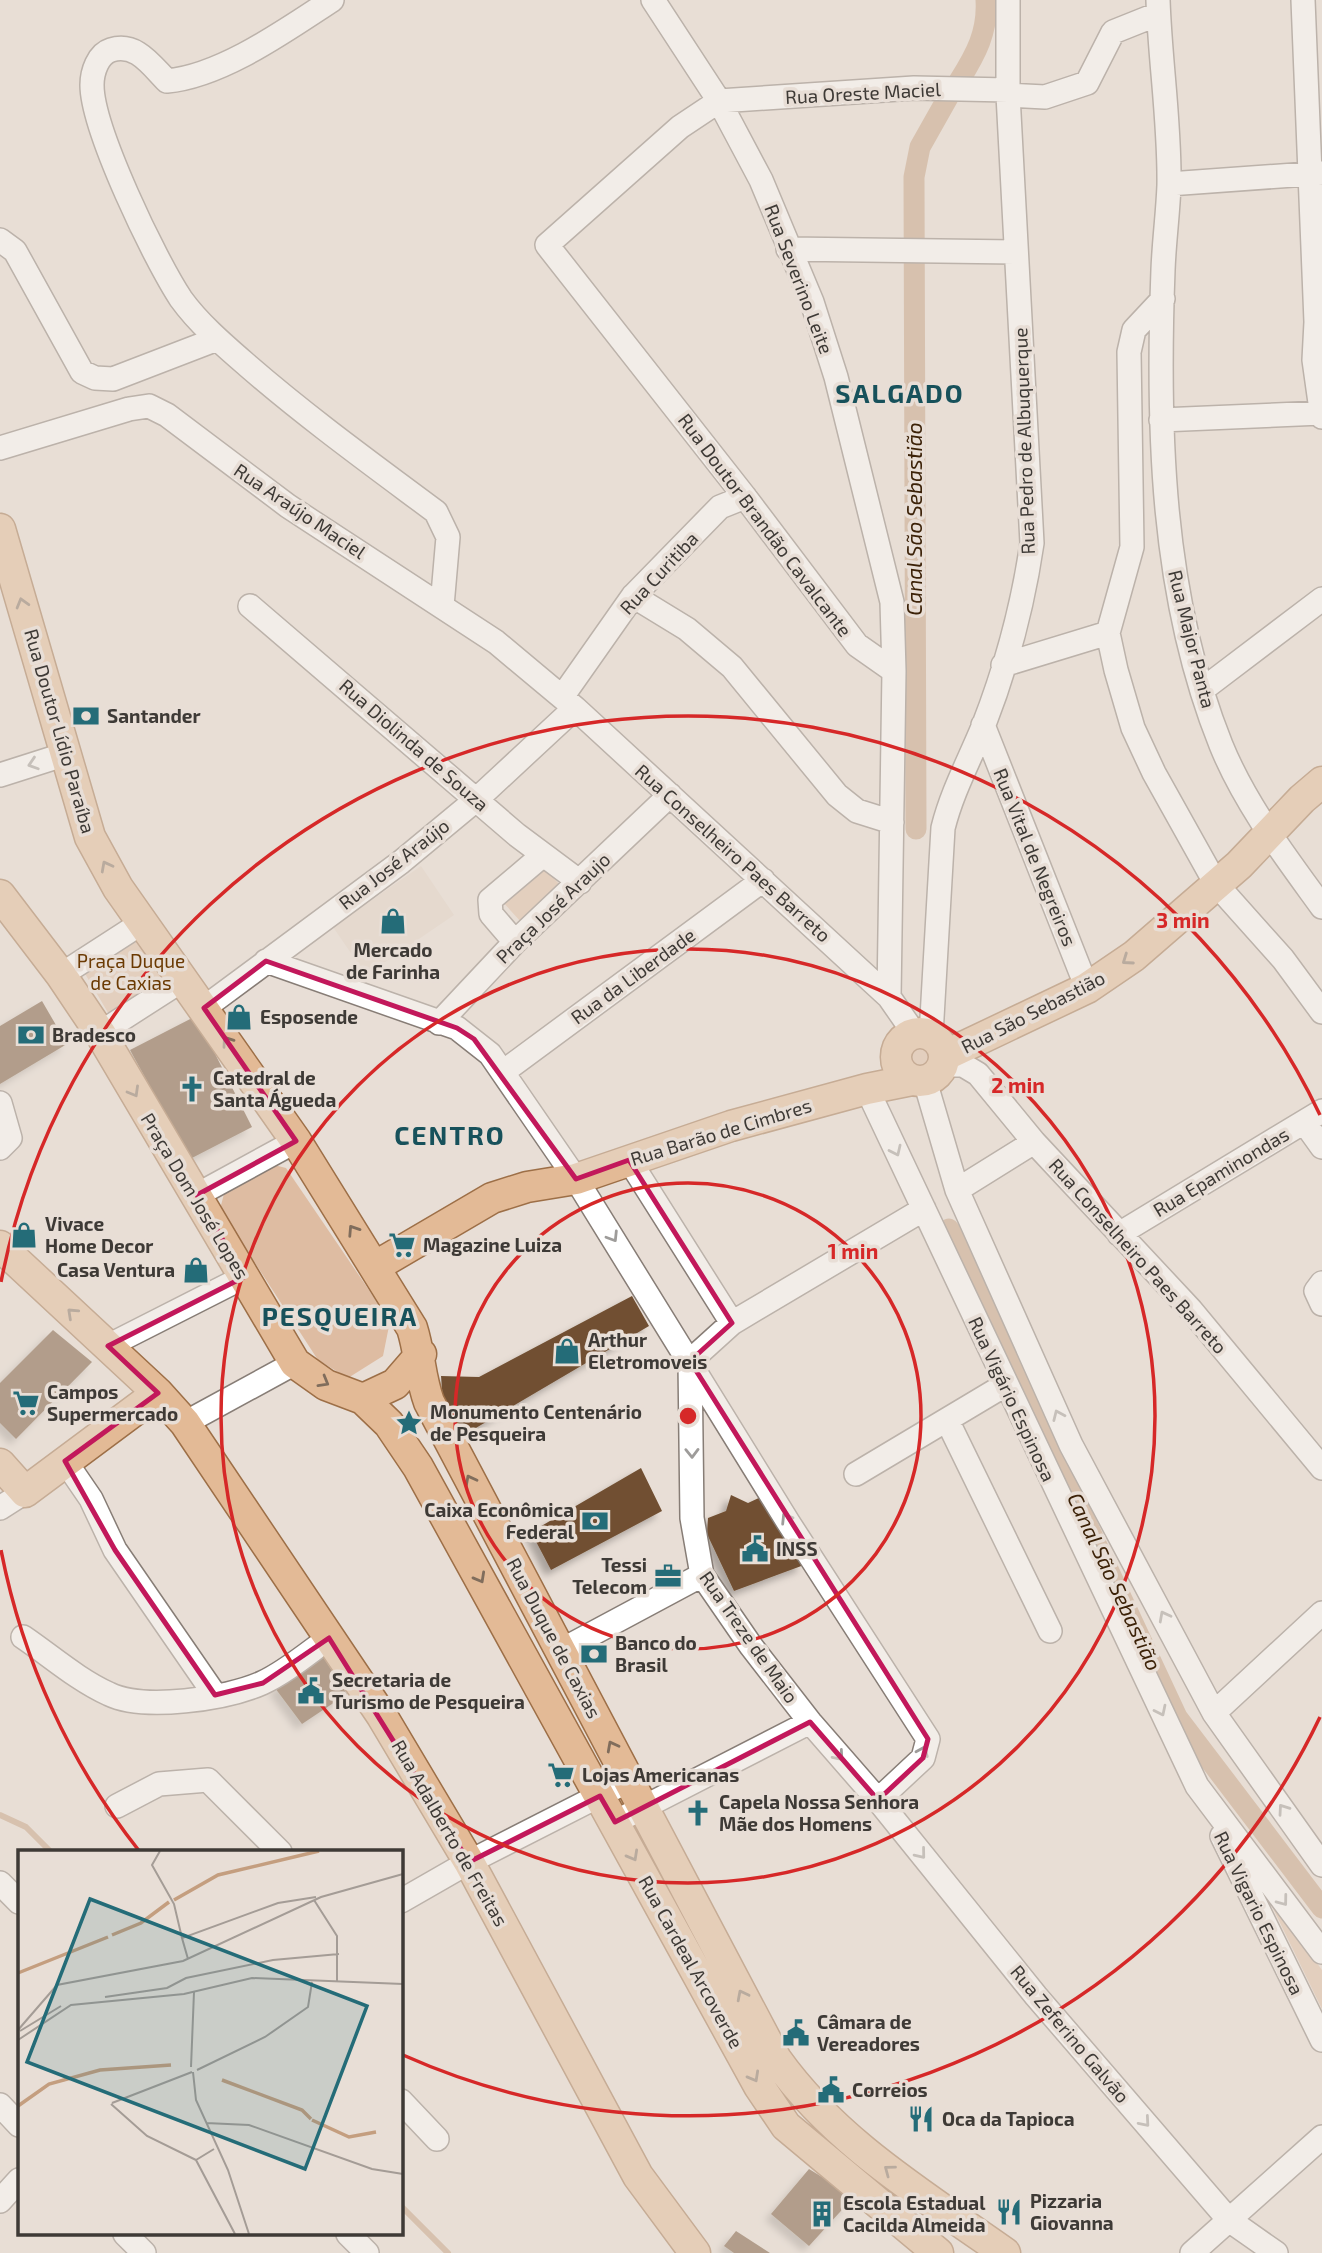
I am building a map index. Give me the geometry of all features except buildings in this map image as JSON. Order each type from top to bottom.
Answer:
[{"type":"main road","name":"Rua Doutor Lídio Paraíba","points":[[0,528],[90,836],[118,888],[184,979]]},
{"type":"main road","name":"Rua São Sebastião","points":[[923,1058],[1087,988],[1134,956],[1216,884],[1322,782]]},
{"type":"main road","name":"Praça Dom José Lopes","points":[[0,895],[61,975],[100,1033],[295,1363],[326,1385],[363,1399]]},
{"type":"main road","points":[[184,979],[296,1142],[376,1266],[412,1328],[421,1354],[396,1384],[363,1399]]},
{"type":"main road","points":[[867,1089],[923,1058]]},
{"type":"main road","name":"Rua Barão de Cimbres","points":[[376,1266],[492,1198],[527,1187],[576,1179],[731,1126],[867,1089]]},
{"type":"main road","name":"Rua Adalberto de Freitas","points":[[0,1246],[158,1393],[185,1423],[382,1716],[469,1862],[638,2176],[695,2253]]},
{"type":"main road","name":"Rua Duque de Caxias","points":[[421,1354],[423,1384],[429,1402],[637,1793]]},
{"type":"main road","points":[[0,1464],[12,1500],[158,1393]]},
{"type":"main road","name":"Rua Duque de Caxias","points":[[363,1399],[389,1424],[418,1467],[600,1796]]},
{"type":"main road","name":"Rua Cardeal Arcoverde","points":[[637,1793],[776,2059],[802,2096],[836,2128],[891,2172],[1005,2253]]},
{"type":"main road","name":"Rua Cardeal Arcoverde","points":[[600,1796],[759,2086],[786,2126],[938,2253]]},
{"type":"street","points":[[332,0],[292,26],[208,72],[186,79],[167,81],[135,50],[121,47],[105,52],[96,65],[92,84],[97,110],[145,233],[182,300],[217,339],[270,385],[436,512],[448,537],[442,606]]},
{"type":"street","name":"Rua Severino Leite","points":[[653,0],[719,102],[761,180],[812,302],[843,404],[892,601],[894,671]]},
{"type":"street","name":"Rua Pedro de Albuquerque","points":[[923,1058],[943,828],[950,801],[983,725],[1003,665],[1024,595],[1032,543],[1015,252],[1008,92],[1008,0]]},
{"type":"street","points":[[1161,421],[1321,415],[1314,360],[1319,320],[1315,174],[1303,0]]},
{"type":"street","name":"Rua Oreste Maciel","points":[[719,102],[914,89],[1008,92],[1045,97],[1087,83],[1113,32],[1158,7]]},
{"type":"street","name":"Rua Major Panta","points":[[1158,7],[1169,184],[1163,299],[1161,421],[1177,593],[1202,691],[1222,747],[1268,833],[1322,907]]},
{"type":"street","name":"Rua Doutor Brandão Cavalcante","points":[[719,102],[680,127],[547,244],[857,645],[894,671]]},
{"type":"street","points":[[1169,184],[1315,174]]},
{"type":"street","points":[[0,240],[15,251],[82,372],[95,378],[113,379],[217,339]]},
{"type":"street","points":[[788,249],[1015,252]]},
{"type":"street","points":[[1163,299],[1134,330],[1129,352],[1132,547],[1108,633],[1133,728],[1166,795],[1216,884],[1283,960],[1322,1012]]},
{"type":"street","name":"Rua Araújo Maciel","points":[[0,448],[129,409],[149,406],[167,415],[288,506],[496,642],[568,703]]},
{"type":"street","name":"Rua Curitiba","points":[[568,703],[633,596],[720,507],[745,497]]},
{"type":"street","points":[[633,596],[687,629],[732,667],[837,795],[857,811],[892,822]]},
{"type":"street","points":[[1202,691],[1322,598]]},
{"type":"street","name":"Rua Diolinda de Souza","points":[[250,606],[543,855],[579,882]]},
{"type":"street","points":[[1003,665],[1108,633]]},
{"type":"street","points":[[889,997],[894,671]]},
{"type":"street","name":"Rua Conselheiro Paes Barreto","points":[[568,703],[889,997],[923,1058],[963,1065],[978,1074],[1034,1142],[1191,1310],[1322,1468]]},
{"type":"street","name":"Rua José Araújo","points":[[204,1008],[401,862],[477,799],[568,703]]},
{"type":"street","name":"Rua Vital de Negreiros","points":[[983,725],[1087,988]]},
{"type":"street","points":[[0,775],[66,754]]},
{"type":"street","name":"Praça José Araujo","points":[[439,1023],[515,942],[670,795]]},
{"type":"street","points":[[515,942],[491,914],[490,900],[543,855]]},
{"type":"street","name":"Rua da Liberdade","points":[[503,1072],[763,880]]},
{"type":"street","points":[[61,975],[143,922]]},
{"type":"street","points":[[266,961],[457,1028],[490,1054],[576,1179],[788,1521],[928,1740],[923,1758],[878,1800]]},
{"type":"street","points":[[100,1033],[184,979]]},
{"type":"street","name":"Rua Vigário Espinosa","points":[[923,1058],[957,1190],[1071,1445],[1214,1713],[1322,1865]]},
{"type":"street","name":"Rua Vigário Espinosa","points":[[867,1089],[1197,1786],[1322,1952]]},
{"type":"street","points":[[0,1103],[5,1143]]},
{"type":"street","points":[[1313,1116],[1322,1147]]},
{"type":"street","name":"Rua Epaminondas","points":[[1119,1234],[1313,1116]]},
{"type":"street","points":[[197,1195],[296,1142]]},
{"type":"street","points":[[957,1190],[1034,1142]]},
{"type":"street","points":[[629,1160],[732,1323]]},
{"type":"street","points":[[690,1361],[732,1323],[924,1209]]},
{"type":"street","points":[[108,1346],[244,1277]]},
{"type":"street","points":[[1322,1283],[1316,1293],[1322,1304]]},
{"type":"street","name":"Rua Treze de Maio","points":[[690,1361],[692,1518],[702,1575],[751,1646],[810,1722],[878,1800]]},
{"type":"street","points":[[185,1423],[295,1363]]},
{"type":"street","points":[[856,1475],[1005,1385]]},
{"type":"street","points":[[947,1420],[1050,1632]]},
{"type":"street","points":[[65,1461],[91,1499],[115,1550],[215,1695]]},
{"type":"street","points":[[560,1651],[702,1575]]},
{"type":"street","points":[[1214,1713],[1322,1614]]},
{"type":"street","points":[[23,1637],[108,1694],[128,1702],[156,1703],[215,1695],[263,1683],[330,1638]]},
{"type":"street","points":[[402,1900],[469,1862],[600,1796],[637,1793],[810,1722]]},
{"type":"street","points":[[117,1806],[159,1784],[208,1780],[278,1850]]},
{"type":"street","name":"Rua Vigario Espinosa","points":[[1197,1786],[1322,2040]]},
{"type":"street","points":[[615,1822],[637,1793]]},
{"type":"street","name":"Rua Zeferino Galvão","points":[[878,1800],[1036,1996],[1229,2220],[1276,2253]]},
{"type":"street","points":[[0,1883],[18,1901]]},
{"type":"street","points":[[402,2102],[437,2138]]},
{"type":"street","points":[[0,2105],[18,2124]]},
{"type":"street","points":[[1192,2253],[1322,2137]]},
{"type":"street","points":[[0,2200],[18,2181]]},
{"type":"street","points":[[127,2236],[144,2253]]},
{"type":"street","points":[[350,2236],[367,2253]]},
{"type":"highlighted area","points":[[266,961],[457,1028],[474,1039],[576,1179],[629,1160],[732,1323],[690,1361],[928,1739],[923,1758],[878,1800],[810,1722],[615,1822],[600,1796],[469,1862],[329,1638],[263,1683],[215,1695],[115,1550],[65,1461],[158,1393],[108,1346],[244,1277],[197,1195],[296,1141],[204,1008]]},
{"type":"shaded area","name":"Mercado de Farinha","points":[[421,866],[454,915],[366,975],[333,927]]},
{"type":"green space","points":[[540,864],[562,887],[521,922],[502,901]]},
{"type":"green space","name":"Praça Duque de Caxias","points":[[139,938],[169,977],[110,1016],[84,972]]},
{"type":"green space","points":[[922,1042],[933,1047],[938,1058],[933,1069],[922,1074],[911,1069],[906,1058],[911,1047]]},
{"type":"green space","points":[[270,1164],[286,1168],[390,1321],[383,1356],[348,1378],[318,1360],[220,1209],[224,1194]]},
{"type":"green space","points":[[1267,1896],[1322,1970],[1322,2009]]},
{"type":"waterway","name":"Canal São Sebastião","points":[[959,81],[980,42],[985,22],[986,0]]},
{"type":"waterway","name":"Canal São Sebastião","points":[[916,829],[914,177],[920,147],[951,92]]},
{"type":"waterway","name":"Canal São Sebastião","points":[[949,1229],[1177,1717],[1322,1908]]},
{"type":"waterway","points":[[0,1815],[26,1827],[49,1850]]},
{"type":"waterway","points":[[402,2207],[448,2253]]},
{"type":"place","name":"Santander","points":[[86,716]]},
{"type":"place","name":"Mercado de Farinha","points":[[393,921]]},
{"type":"place","name":"Esposende","points":[[239,1017]]},
{"type":"place","name":"Bradesco","points":[[31,1035]]},
{"type":"place","name":"Catedral de Santa Águeda","points":[[192,1089]]},
{"type":"place","name":"Vivace Home Decor","points":[[24,1235]]},
{"type":"place","name":"Magazine Luiza","points":[[402,1245]]},
{"type":"place","name":"Casa Ventura","points":[[196,1270]]},
{"type":"place","name":"Arthur Eletromoveis","points":[[567,1351]]},
{"type":"place","name":"Campos Supermercado","points":[[26,1403]]},
{"type":"place","name":"Monumento Centenário de Pesqueira","points":[[409,1423]]},
{"type":"place","name":"Caixa Econômica Federal","points":[[595,1521]]},
{"type":"place","name":"INSS","points":[[755,1549]]},
{"type":"place","name":"Tessi Telecom","points":[[668,1576]]},
{"type":"place","name":"Banco do Brasil","points":[[594,1654]]},
{"type":"place","name":"Secretaria de Turismo de Pesqueira","points":[[311,1691]]},
{"type":"place","name":"Lojas Americanas","points":[[561,1775]]},
{"type":"place","name":"Capela Nossa Senhora Mãe dos Homens","points":[[698,1813]]},
{"type":"place","name":"Câmara de Vereadores","points":[[796,2033]]},
{"type":"place","name":"Correios","points":[[831,2090]]},
{"type":"place","name":"Oca da Tapioca","points":[[921,2119]]},
{"type":"place","name":"Pizzaria Giovanna","points":[[1009,2212]]},
{"type":"place","name":"Escola Estadual Cacilda Almeida","points":[[822,2214]]},
{"type":"district","name":"SALGADO","points":[[900,394]]},
{"type":"district","name":"CENTRO","points":[[450,1136]]},
{"type":"district","name":"PESQUEIRA","points":[[340,1317]]}]
